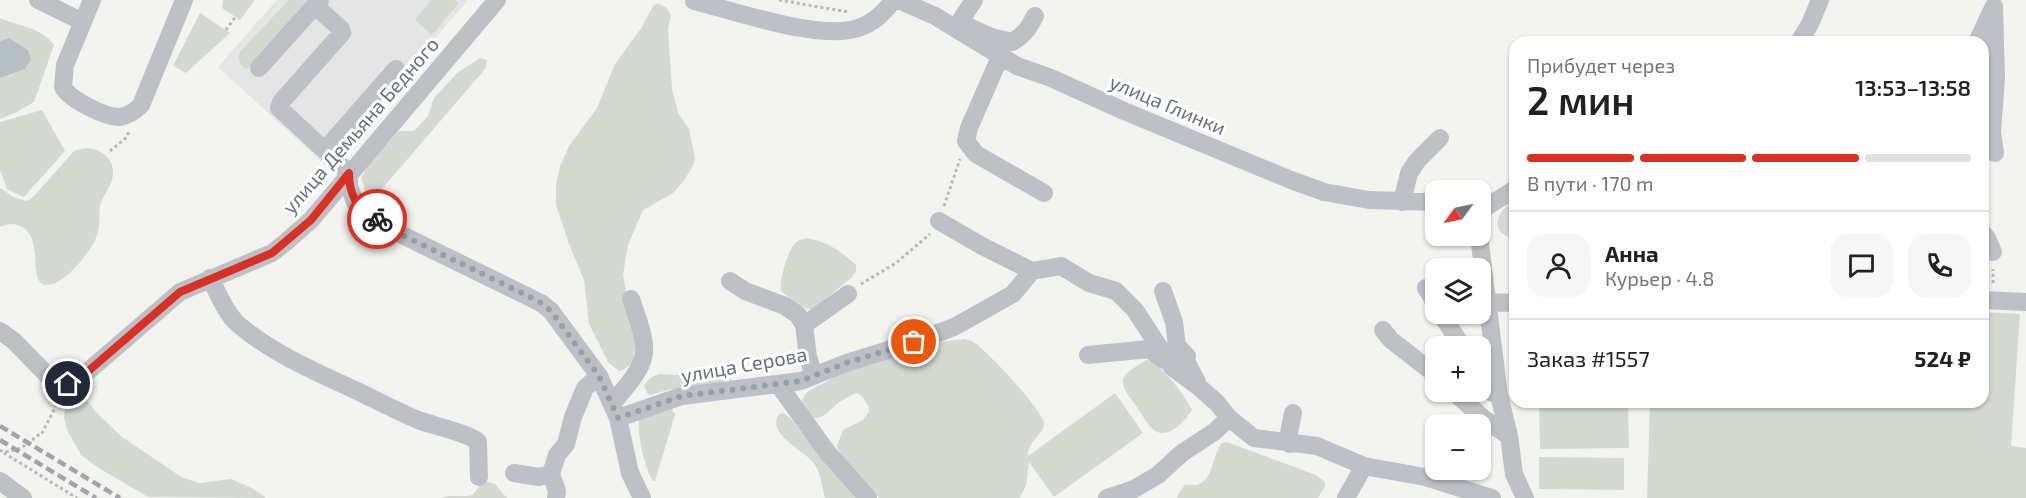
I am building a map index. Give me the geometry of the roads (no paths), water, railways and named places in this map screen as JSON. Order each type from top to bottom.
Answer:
[{"type":"street","points":[[38,0],[83,22]]},
{"type":"street","points":[[92,0],[65,65],[63,87],[70,97],[111,116],[119,117],[127,115],[141,105],[184,0]]},
{"type":"street","points":[[694,1],[805,29],[834,31],[856,29],[879,18],[894,0]]},
{"type":"street","name":"улица Глинки","points":[[899,0],[957,26],[1000,57],[1017,66],[1051,78],[1124,111],[1291,180],[1324,192],[1369,200],[1425,202]]},
{"type":"street","points":[[974,0],[957,26],[1012,42],[1022,36],[1035,16]]},
{"type":"street","points":[[1803,36],[1820,0]]},
{"type":"street","points":[[259,68],[318,3],[342,33],[281,102],[279,108],[349,173],[349,186],[355,202],[367,214],[398,233],[541,303],[562,325],[599,376],[615,411],[630,473],[642,498]]},
{"type":"street","points":[[1980,36],[1996,3]]},
{"type":"street","points":[[1995,153],[1992,132],[1996,78],[1996,3]]},
{"type":"street","name":"улица Демьяна Бедного","points":[[0,331],[14,341],[52,380],[66,385],[86,373],[174,296],[210,278],[272,253],[311,220],[486,4]]},
{"type":"street","points":[[1000,57],[969,128],[966,141],[976,154],[1044,193]]},
{"type":"street","points":[[325,150],[396,69]]},
{"type":"street","points":[[1402,202],[1410,173],[1418,160],[1440,138]]},
{"type":"street","points":[[1491,204],[1509,193]]},
{"type":"street","points":[[939,221],[1032,271],[1061,266],[1089,283],[1116,291],[1135,310],[1172,367]]},
{"type":"street","points":[[1989,243],[1993,252]]},
{"type":"street","name":"улица Серова","points":[[615,411],[682,396],[801,381],[846,363],[954,327],[1013,294],[1032,271]]},
{"type":"street","points":[[210,278],[237,324],[273,349],[332,380],[414,418],[440,428],[473,436],[478,442],[479,477]]},
{"type":"street","points":[[730,281],[745,291],[785,306],[798,315],[804,325],[808,357],[814,376]]},
{"type":"street","points":[[1163,291],[1174,322],[1177,346],[1186,356],[1186,361],[1199,387]]},
{"type":"street","points":[[804,325],[848,294]]},
{"type":"street","points":[[615,411],[644,362],[645,348],[642,332],[631,299]]},
{"type":"street","points":[[1989,300],[2026,302]]},
{"type":"street","points":[[1491,302],[1509,303]]},
{"type":"street","points":[[1490,324],[1498,394],[1509,436],[1514,474],[1525,498]]},
{"type":"street","points":[[1383,330],[1391,340],[1425,366]]},
{"type":"street","points":[[1088,355],[1149,349],[1199,387],[1229,418],[1254,438],[1317,446],[1364,466],[1425,477],[1486,497]]},
{"type":"street","points":[[556,498],[557,491],[551,474],[557,455],[566,444],[573,417],[585,388],[599,376]]},
{"type":"street","points":[[778,384],[827,452],[868,498]]},
{"type":"street","points":[[1491,391],[1498,394]]},
{"type":"street","points":[[1466,402],[1509,436]]},
{"type":"street","points":[[1290,444],[1289,433],[1293,413]]},
{"type":"street","points":[[1107,498],[1134,489],[1158,475],[1182,453],[1214,432],[1229,418]]},
{"type":"street","points":[[1346,498],[1364,466]]},
{"type":"street","points":[[514,473],[538,477],[551,474]]},
{"type":"street","points":[[0,482],[22,498]]},
{"type":"railway","points":[[0,426],[120,498]]},
{"type":"railway","points":[[0,440],[96,498]]}]
